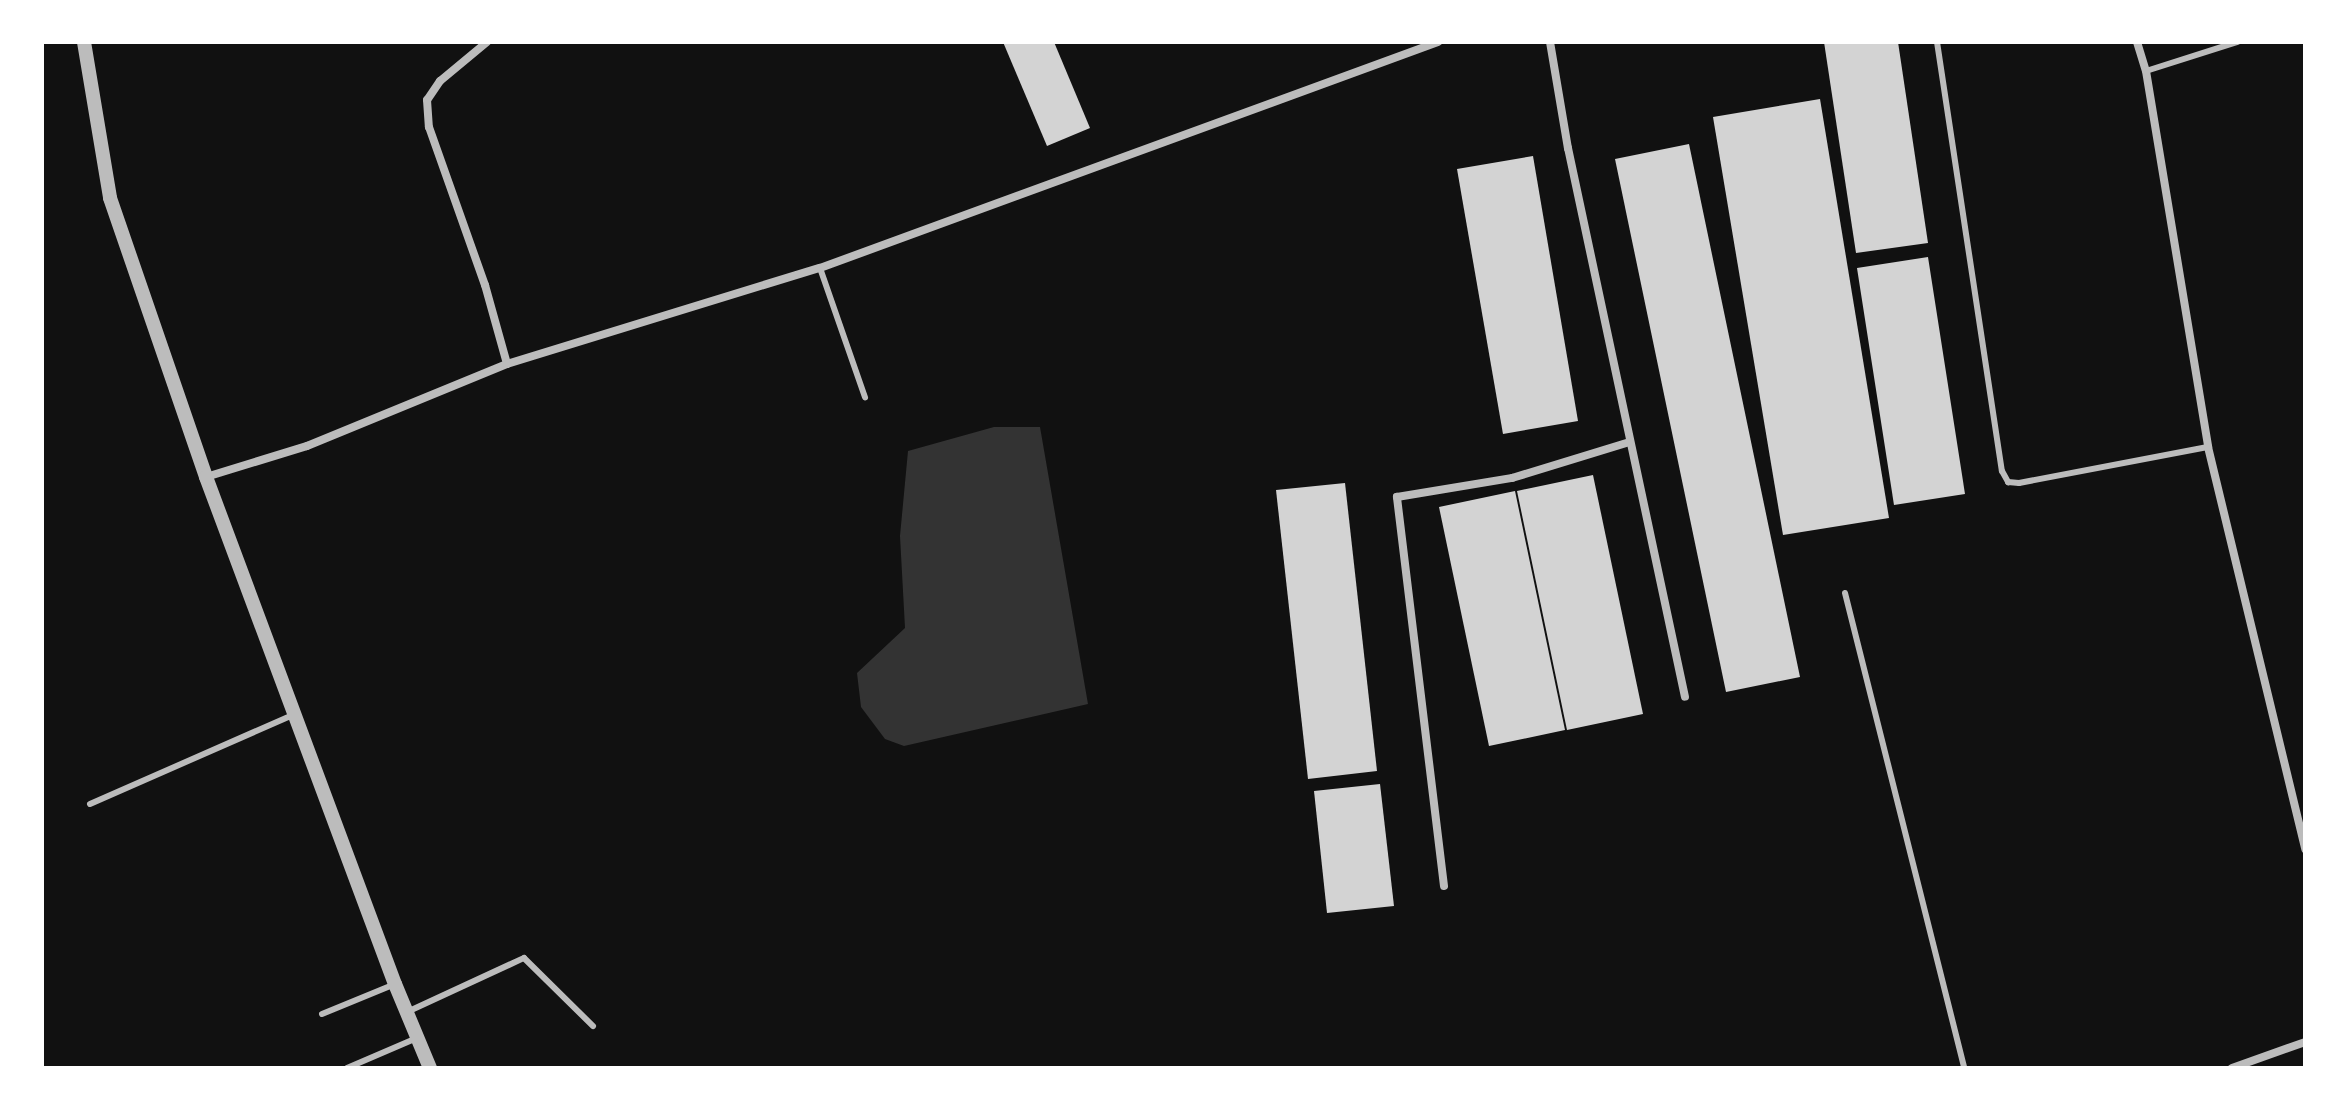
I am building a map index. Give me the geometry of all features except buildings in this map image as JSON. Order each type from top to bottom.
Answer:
[{"type":"street","points":[[84,42],[110,198],[206,477],[395,984],[430,1068]]},
{"type":"street","points":[[487,42],[440,81],[427,100],[429,127],[485,285],[507,364]]},
{"type":"street","points":[[206,477],[307,446],[507,364],[820,268],[1438,42]]},
{"type":"street","points":[[1550,42],[1568,148],[1685,697]]},
{"type":"street","points":[[2137,42],[2146,71],[2208,447],[2305,849]]},
{"type":"street","points":[[1444,886],[1397,497],[1512,478],[1630,442]]},
{"type":"street","points":[[2232,1068],[2305,1042]]},
{"type":"lane","points":[[1937,42],[2002,471],[2008,482],[2019,483],[2208,447]]},
{"type":"lane","points":[[2146,71],[2237,42]]},
{"type":"lane","points":[[820,268],[865,397]]},
{"type":"lane","points":[[1845,593],[1964,1068]]},
{"type":"lane","points":[[90,804],[295,714]]},
{"type":"lane","points":[[407,1012],[524,958],[593,1026]]},
{"type":"lane","points":[[322,1014],[395,984]]},
{"type":"lane","points":[[347,1068],[418,1038]]},
{"type":"shaded area","points":[[994,427],[1040,427],[1088,704],[904,746],[885,739],[861,707],[857,673],[905,628],[900,536],[908,451]]}]
